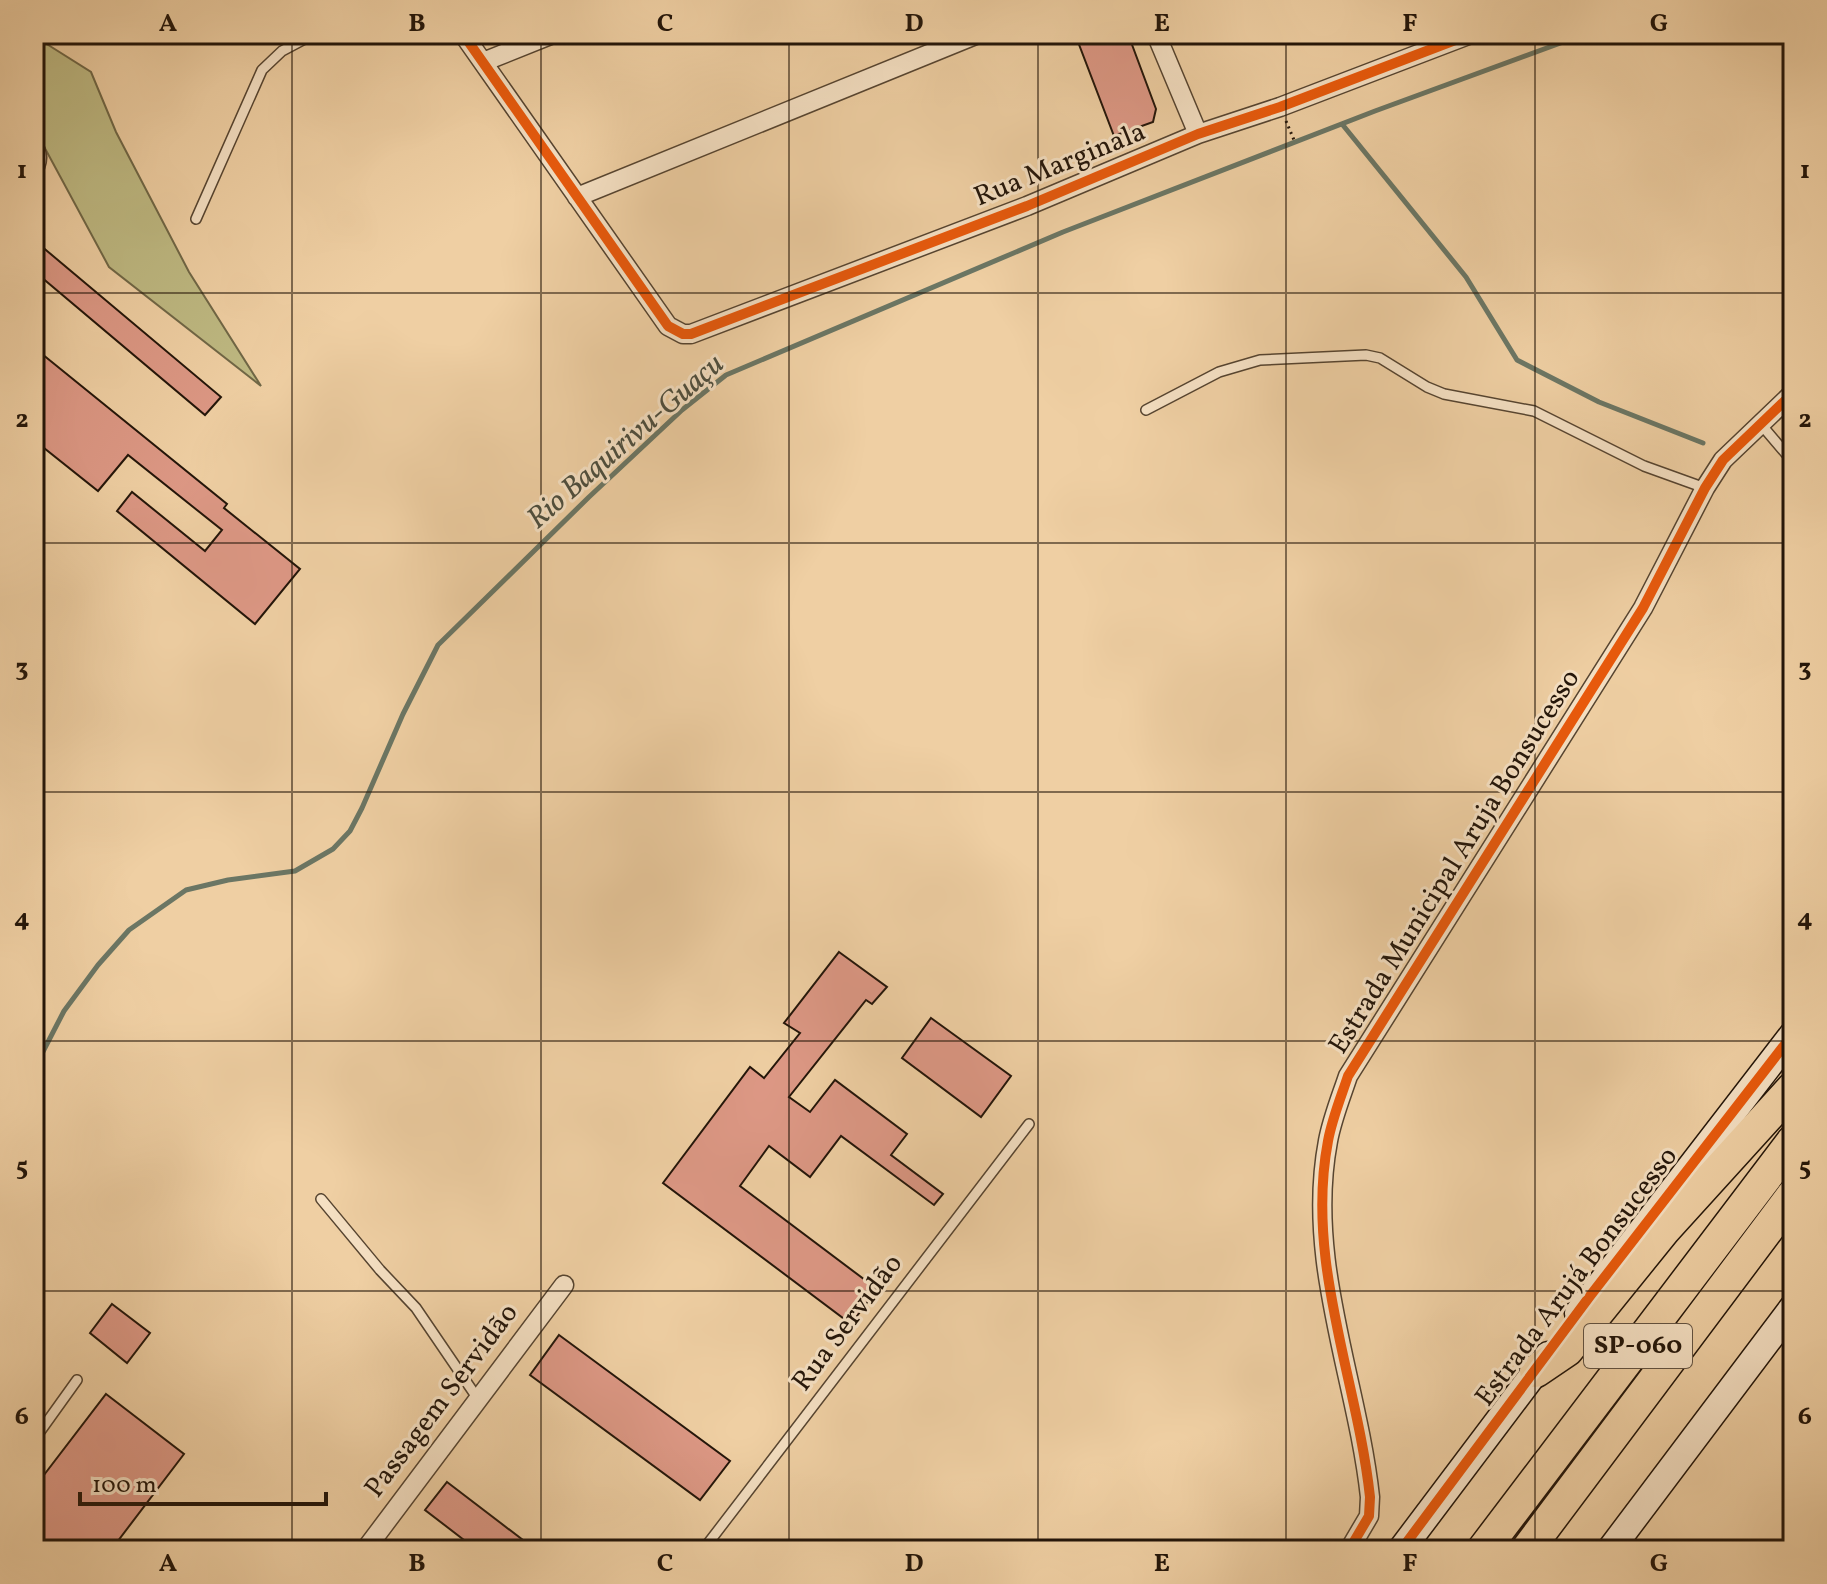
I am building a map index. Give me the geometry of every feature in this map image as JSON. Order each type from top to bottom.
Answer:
[{"type":"highway","points":[[1536,1371],[1567,1350],[1664,1230],[1793,1088]]},
{"type":"highway","name":"SP-060","points":[[1483,1550],[1793,1141]]},
{"type":"highway","name":"SP-060","points":[[1527,1550],[1793,1195]]},
{"type":"street","points":[[463,34],[577,197],[978,34]]},
{"type":"street","points":[[483,62],[553,34]]},
{"type":"street","points":[[1156,34],[1198,134]]},
{"type":"street","name":"Rua Marginala","points":[[577,197],[668,326],[676,332],[691,334],[1027,206],[1198,134],[1280,107],[1471,34]]},
{"type":"street","name":"Estrada Municipal Aruja Bonsucesso","points":[[1349,1550],[1369,1516],[1370,1497],[1329,1289],[1322,1200],[1328,1140],[1348,1076],[1643,608],[1705,488],[1723,460],[1759,422],[1793,393]]},
{"type":"street","name":"Estrada Arujá Bonsucesso","points":[[1401,1550],[1590,1296],[1793,1034]]},
{"type":"street","name":"Passagem Servidão","points":[[365,1550],[564,1285]]},
{"type":"street","points":[[1610,1550],[1793,1307]]},
{"type":"lane","points":[[196,219],[262,70],[282,51],[314,34]]},
{"type":"lane","points":[[34,137],[43,155],[41,167],[34,177]]},
{"type":"lane","points":[[1146,410],[1219,372],[1260,360],[1366,355],[1380,358],[1444,394],[1534,411],[1644,466],[1705,488]]},
{"type":"lane","points":[[1759,422],[1793,462]]},
{"type":"lane","name":"Rua Servidão","points":[[703,1550],[1029,1124]]},
{"type":"lane","points":[[321,1199],[416,1308],[478,1399]]},
{"type":"lane","points":[[34,1440],[77,1380]]},
{"type":"path","points":[[1290,130],[1294,140]]},
{"type":"shaded area","points":[[34,36],[91,72],[116,132],[189,272],[261,386],[109,267],[34,128]]},
{"type":"building","points":[[1075,34],[1128,34],[1156,109],[1153,122],[1114,136]]},
{"type":"building","points":[[34,240],[221,397],[205,415],[34,271]]},
{"type":"building","points":[[42,354],[227,504],[224,508],[300,569],[255,624],[117,511],[132,492],[205,551],[222,530],[128,455],[98,491],[34,440],[34,363]]},
{"type":"building","points":[[839,952],[887,987],[872,1004],[866,1000],[789,1097],[810,1112],[835,1080],[907,1134],[891,1155],[943,1194],[934,1205],[841,1136],[810,1177],[769,1146],[740,1186],[877,1289],[851,1324],[663,1183],[750,1067],[764,1078],[800,1033],[784,1023]]},
{"type":"building","points":[[931,1018],[1011,1076],[981,1117],[902,1058]]},
{"type":"building","points":[[112,1304],[150,1333],[127,1363],[90,1333]]},
{"type":"building","points":[[559,1335],[730,1461],[700,1500],[530,1375]]},
{"type":"building","points":[[106,1394],[184,1454],[111,1550],[34,1550],[34,1488]]},
{"type":"building","points":[[447,1482],[536,1550],[477,1550],[425,1510]]},
{"type":"waterway","name":"Rio Baquirivu-Guaçu","points":[[34,1069],[64,1011],[129,930],[186,890],[228,880],[295,871],[333,849],[350,831],[362,808],[403,714],[438,645],[589,497],[682,410],[726,375],[1063,232],[1375,111],[1585,34]]},
{"type":"waterway","points":[[1342,124],[1466,277],[1517,360],[1599,402],[1703,443]]},
{"type":"cycle path","points":[[463,34],[668,326],[683,334],[691,334],[1027,206],[1198,134],[1280,107],[1471,34]]},
{"type":"cycle path","points":[[1349,1550],[1369,1516],[1370,1497],[1364,1452],[1328,1275],[1323,1231],[1323,1186],[1328,1141],[1348,1076],[1643,608],[1705,488],[1723,460],[1793,393]]},
{"type":"cycle path","points":[[1401,1550],[1590,1296],[1793,1034]]}]
